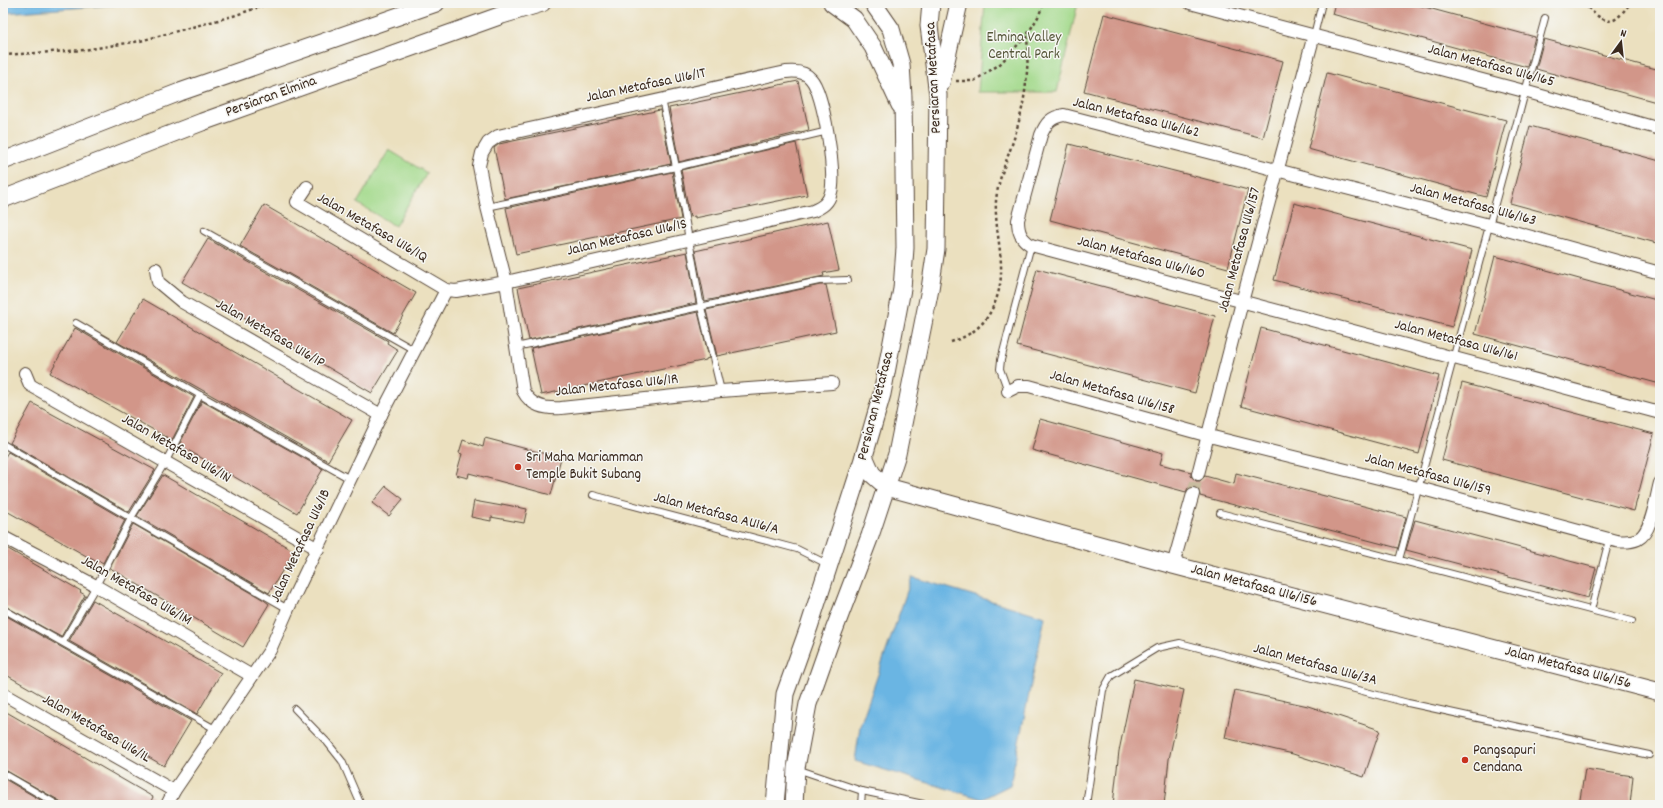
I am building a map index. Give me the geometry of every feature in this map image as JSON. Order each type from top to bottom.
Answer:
[{"type":"main road","points":[[3,161],[180,92],[436,3]]},
{"type":"main road","name":"Persiaran Elmina","points":[[3,199],[202,122],[502,15],[542,3]]},
{"type":"main road","points":[[832,3],[854,19],[873,47],[902,111]]},
{"type":"main road","name":"Persiaran Metafasa","points":[[775,805],[785,694],[809,627],[864,456],[882,394],[902,289],[905,248],[901,64],[891,30],[873,3]]},
{"type":"main road","name":"Persiaran Metafasa","points":[[794,805],[796,768],[808,704],[887,487],[897,454],[929,296],[936,249],[938,95],[929,26],[931,3]]},
{"type":"main road","points":[[938,95],[959,3]]},
{"type":"main road","name":"Jalan Metafasa U16/156","points":[[864,456],[872,474],[887,487],[1173,565],[1660,692]]},
{"type":"main road","points":[[851,496],[867,487],[887,487]]},
{"type":"street","name":"Jalan Metafasa U16/165","points":[[1190,3],[1524,91],[1660,129]]},
{"type":"street","name":"Jalan Metafasa U16/157","points":[[1198,474],[1209,436],[1242,302],[1314,35]]},
{"type":"street","name":"Jalan Metafasa U16/1T","points":[[506,282],[487,207],[479,166],[482,153],[488,143],[498,136],[786,72],[803,73],[811,78],[816,86],[828,131],[833,184],[828,201],[822,208],[813,211]]},
{"type":"street","name":"Jalan Metafasa U16/162","points":[[1031,245],[1025,242],[1021,236],[1018,230],[1018,220],[1041,135],[1045,127],[1054,116],[1064,115],[1277,171]]},
{"type":"street","name":"Jalan Metafasa U16/163","points":[[1277,171],[1489,225],[1660,273]]},
{"type":"street","name":"Jalan Metafasa U16/1Q","points":[[307,187],[297,202],[446,290]]},
{"type":"street","name":"Jalan Metafasa U16/1S","points":[[446,290],[456,291],[506,282],[813,211]]},
{"type":"street","name":"Jalan Metafasa U16/160","points":[[1031,245],[1242,302]]},
{"type":"street","name":"Jalan Metafasa U16/1P","points":[[156,269],[158,282],[182,302],[381,415]]},
{"type":"street","name":"Jalan Metafasa U16/1R","points":[[506,282],[523,391],[528,400],[549,408],[721,391],[832,383]]},
{"type":"street","name":"Jalan Metafasa U16/1B","points":[[167,805],[174,791],[215,729],[270,650],[288,609],[381,415],[446,290]]},
{"type":"street","name":"Jalan Metafasa U16/161","points":[[1242,302],[1453,356],[1660,413]]},
{"type":"street","name":"Jalan Metafasa U16/1N","points":[[25,373],[30,385],[166,461],[318,549]]},
{"type":"street","name":"Jalan Metafasa U16/158","points":[[1008,391],[1018,386],[1029,386],[1209,436]]},
{"type":"street","name":"Jalan Metafasa U16/159","points":[[1209,436],[1419,488],[1610,540],[1628,542],[1638,539],[1645,533],[1649,524],[1660,483]]},
{"type":"street","points":[[1173,565],[1193,494]]},
{"type":"street","name":"Jalan Metafasa U16/1M","points":[[3,537],[96,586],[252,676]]},
{"type":"street","name":"Jalan Metafasa U16/1L","points":[[3,694],[174,791]]},
{"type":"lane","points":[[1314,35],[1322,3]]},
{"type":"lane","points":[[1399,560],[1524,91],[1545,18]]},
{"type":"lane","points":[[662,99],[690,240],[701,307],[721,391]]},
{"type":"lane","points":[[487,207],[676,167],[828,131]]},
{"type":"lane","points":[[204,231],[414,350]]},
{"type":"lane","points":[[1008,391],[1000,369],[1001,360],[1031,245]]},
{"type":"lane","points":[[516,347],[819,280],[848,280]]},
{"type":"lane","points":[[76,323],[200,395],[350,479]]},
{"type":"lane","points":[[63,642],[96,586],[131,518],[166,461],[200,395]]},
{"type":"lane","points":[[3,444],[288,609]]},
{"type":"lane","name":"Jalan Metafasa AU16/A","points":[[594,495],[798,549],[829,564]]},
{"type":"lane","points":[[1220,513],[1632,621]]},
{"type":"lane","points":[[1591,610],[1610,540]]},
{"type":"lane","points":[[3,609],[215,729]]},
{"type":"lane","name":"Jalan Metafasa U16/3A","points":[[1086,805],[1103,690],[1111,676],[1158,648],[1180,643],[1408,703],[1649,755]]},
{"type":"lane","points":[[295,709],[327,742],[342,761],[361,805]]},
{"type":"lane","points":[[796,768],[862,791],[928,805]]},
{"type":"lane","points":[[3,773],[58,805]]},
{"type":"lane","points":[[861,805],[862,791]]},
{"type":"path","points":[[3,55],[84,50],[140,41],[233,16],[271,3]]},
{"type":"path","points":[[952,81],[974,81],[1000,64],[1027,35],[1038,17],[1044,3]]},
{"type":"path","points":[[1584,3],[1593,13],[1609,20],[1616,19],[1631,3]]},
{"type":"path","points":[[950,342],[974,332],[984,322],[992,308],[1000,282],[1002,263],[996,216],[996,199],[1018,128],[1023,104],[1027,68],[1027,35]]},
{"type":"green space","name":"Elmina Valley Central Park","points":[[985,3],[1078,3],[1057,92],[978,92]]},
{"type":"green space","points":[[389,150],[427,173],[395,226],[357,203]]},
{"type":"water","points":[[3,3],[121,3],[114,5],[3,13]]},
{"type":"water","points":[[912,577],[1045,617],[1010,785],[982,799],[855,761],[860,726]]},
{"type":"building","points":[[1335,3],[1410,3],[1535,37],[1527,67],[1332,14]]},
{"type":"building","points":[[1104,14],[1283,61],[1263,138],[1084,91]]},
{"type":"building","points":[[1544,39],[1660,70],[1660,103],[1536,69]]},
{"type":"building","points":[[1327,73],[1506,120],[1486,197],[1308,149]]},
{"type":"building","points":[[798,81],[809,130],[679,162],[669,108]]},
{"type":"building","points":[[660,110],[671,164],[505,199],[494,148],[499,144]]},
{"type":"building","points":[[1530,126],[1660,161],[1660,244],[1510,203]]},
{"type":"building","points":[[796,143],[807,195],[695,218],[695,216],[690,217],[681,170]]},
{"type":"building","points":[[1069,144],[1248,190],[1228,268],[1050,220]]},
{"type":"building","points":[[672,172],[681,219],[516,254],[506,208]]},
{"type":"building","points":[[1294,203],[1472,250],[1452,327],[1274,280]]},
{"type":"building","points":[[264,205],[416,293],[393,333],[240,246]]},
{"type":"building","points":[[828,221],[839,270],[823,273],[824,276],[705,301],[695,251]]},
{"type":"building","points":[[208,239],[388,341],[387,343],[398,350],[372,393],[182,282]]},
{"type":"building","points":[[687,252],[696,303],[529,340],[518,288]]},
{"type":"building","points":[[1495,256],[1660,301],[1660,384],[1475,334]]},
{"type":"building","points":[[1037,269],[1215,316],[1195,393],[1017,346]]},
{"type":"building","points":[[820,285],[826,285],[836,331],[717,356],[706,310]]},
{"type":"building","points":[[143,299],[352,420],[328,461],[117,342]]},
{"type":"building","points":[[698,312],[709,358],[706,360],[541,395],[531,348]]},
{"type":"building","points":[[75,328],[194,397],[172,440],[50,373]]},
{"type":"building","points":[[1261,328],[1439,376],[1419,454],[1241,406]]},
{"type":"building","points":[[1462,383],[1654,434],[1634,511],[1442,460]]},
{"type":"building","points":[[202,401],[323,469],[297,513],[179,445]]},
{"type":"building","points":[[32,403],[155,470],[129,512],[10,443]]},
{"type":"building","points":[[1040,419],[1163,453],[1160,464],[1191,472],[1191,476],[1196,481],[1200,481],[1205,476],[1234,484],[1236,473],[1406,517],[1398,548],[1200,496],[1199,489],[1195,487],[1188,488],[1186,492],[1032,450]]},
{"type":"building","name":"Sri Maha Mariamman Temple Bukit Subang","points":[[485,438],[561,458],[551,495],[469,473],[468,478],[456,475],[462,454],[459,453],[463,440],[483,447]]},
{"type":"building","points":[[8,452],[125,520],[103,563],[98,560],[97,562],[3,509],[3,460]]},
{"type":"building","points":[[163,475],[294,551],[269,593],[137,516]]},
{"type":"building","points":[[386,486],[403,499],[389,516],[372,503]]},
{"type":"building","points":[[474,501],[502,506],[502,504],[527,509],[524,523],[491,517],[491,521],[471,517]]},
{"type":"building","points":[[1415,520],[1596,568],[1588,598],[1406,550]]},
{"type":"building","points":[[133,524],[269,604],[243,647],[110,568]]},
{"type":"building","points":[[3,546],[81,591],[80,592],[85,595],[61,637],[3,605]]},
{"type":"building","points":[[93,600],[221,673],[197,714],[69,641]]},
{"type":"building","points":[[3,614],[191,721],[164,766],[3,673]]},
{"type":"building","points":[[1134,679],[1184,690],[1169,759],[1164,805],[1113,805],[1119,751]]},
{"type":"building","points":[[1235,690],[1308,706],[1380,730],[1364,777],[1293,754],[1225,738]]},
{"type":"building","points":[[3,710],[153,797],[149,805],[62,805],[60,801],[3,769]]},
{"type":"building","points":[[1585,769],[1633,776],[1630,805],[1579,805]]},
{"type":"building","points":[[3,778],[49,805],[3,805]]},
{"type":"tunnel","points":[[1193,494],[1198,474]]},
{"type":"place","name":"Sri Maha Mariamman Temple Bukit Subang","points":[[518,467]]},
{"type":"place","name":"Pangsapuri Cendana","points":[[1465,760]]}]
